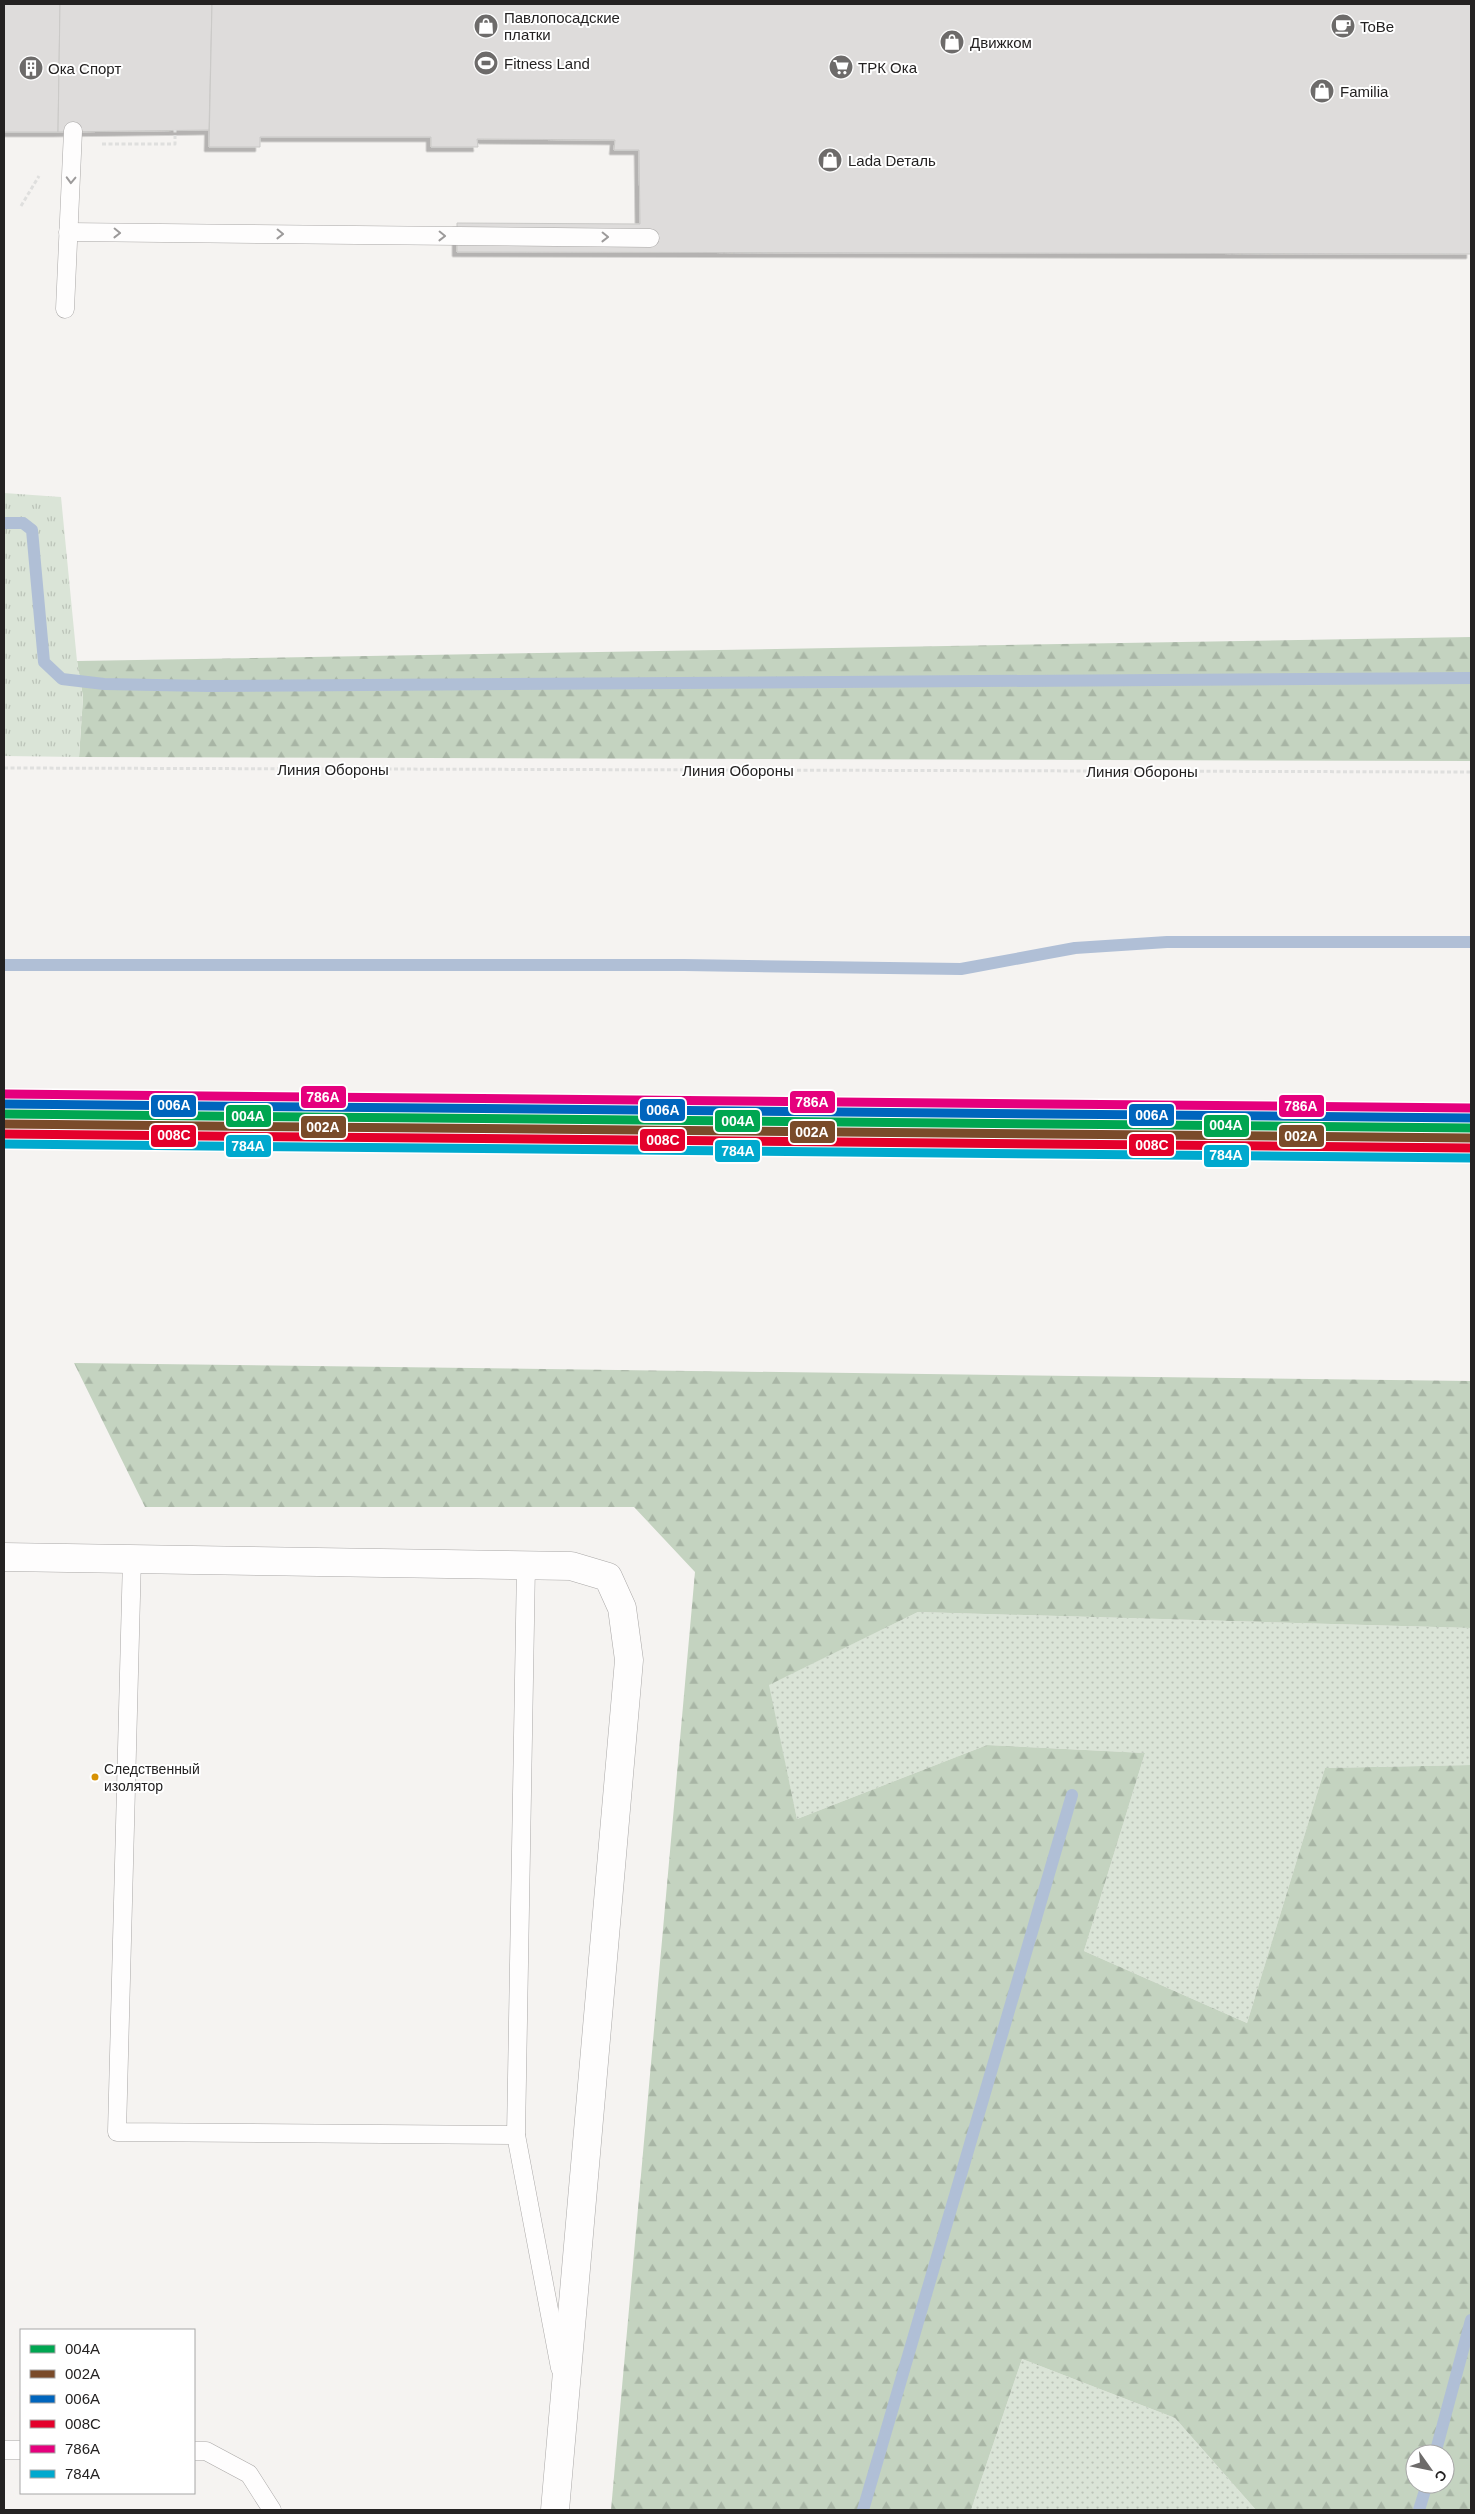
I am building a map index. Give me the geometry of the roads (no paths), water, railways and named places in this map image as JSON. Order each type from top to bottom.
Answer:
[{"type":"street","points":[[4,1556],[571,1566],[608,1577],[622,1608],[629,1660],[555,2510]]},
{"type":"lane","points":[[65,309],[73,131]]},
{"type":"lane","points":[[68,232],[650,238]]},
{"type":"lane","points":[[132,1558],[117,2132],[516,2135]]},
{"type":"lane","points":[[526,1565],[516,2135],[564,2390]]},
{"type":"lane","points":[[4,2450],[20,2450]]},
{"type":"lane","points":[[195,2451],[206,2451],[249,2474],[272,2510]]},
{"type":"waterway","points":[[4,523],[23,523],[32,530],[44,662],[62,679],[104,684],[208,686],[1471,678]]},
{"type":"waterway","points":[[4,965],[684,965],[961,969],[1075,948],[1167,942],[1471,942]]},
{"type":"waterway","points":[[863,2510],[1072,1795]]},
{"type":"waterway","points":[[1438,2444],[1471,2320]]},
{"type":"waterway","points":[[1419,2510],[1424,2494]]},
{"type":"place","name":"Павлопосадские платки","points":[[486,26]]},
{"type":"place","name":"ToBe","points":[[1343,26]]},
{"type":"place","name":"Движком","points":[[952,42]]},
{"type":"place","name":"Fitness Land","points":[[486,63]]},
{"type":"place","name":"ТРК Ока","points":[[841,67]]},
{"type":"place","name":"Ока Спорт","points":[[31,68]]},
{"type":"place","name":"Familia","points":[[1322,91]]},
{"type":"place","name":"Lada Dеталь","points":[[830,160]]},
{"type":"place","name":"Следственный изолятор","points":[[95,1777]]}]
